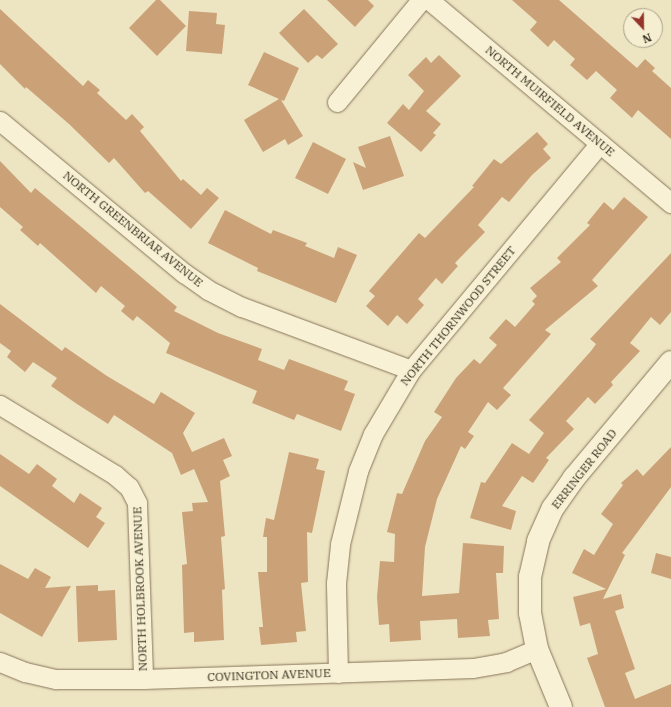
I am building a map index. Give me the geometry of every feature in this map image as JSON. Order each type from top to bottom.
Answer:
[{"type":"street","points":[[337,102],[421,0]]},
{"type":"street","name":"NORTH MUIRFIELD AVENUE","points":[[429,0],[671,203]]},
{"type":"street","name":"NORTH GREENBRIAR AVENUE","points":[[0,121],[184,273],[208,290],[242,308],[411,370]]},
{"type":"street","name":"NORTH THORNWOOD STREET","points":[[338,673],[336,583],[346,509],[358,471],[373,434],[411,370],[600,144]]},
{"type":"street","name":"ERRINGER ROAD","points":[[560,707],[537,649],[530,613],[530,577],[538,541],[553,508],[574,478],[671,362]]},
{"type":"street","name":"NORTH HOLBROOK AVENUE","points":[[0,404],[115,475],[129,487],[137,503],[143,679]]},
{"type":"street","name":"COVINGTON AVENUE","points":[[0,662],[25,672],[56,679],[143,679],[474,668],[506,662],[537,649]]},
{"type":"building","points":[[156,0],[160,0],[186,26],[157,56],[129,28]]},
{"type":"building","points":[[327,0],[368,0],[374,6],[355,27]]},
{"type":"building","points":[[512,0],[559,0],[637,68],[645,59],[655,68],[652,71],[671,88],[671,139],[638,110],[632,118],[610,98],[617,90],[596,71],[587,80],[570,65],[575,59],[554,40],[548,47],[530,30],[537,22]]},
{"type":"building","points":[[0,9],[83,86],[88,80],[100,90],[97,93],[126,120],[132,114],[144,127],[140,131],[181,181],[183,179],[201,195],[207,188],[219,198],[191,229],[148,191],[145,193],[114,158],[109,163],[69,124],[26,87],[25,89],[0,64]]},
{"type":"building","points":[[304,9],[338,44],[322,59],[317,55],[308,63],[279,33]]},
{"type":"building","points":[[189,11],[217,13],[216,24],[225,25],[222,54],[186,51]]},
{"type":"building","points":[[264,52],[299,68],[284,101],[281,100],[303,136],[288,145],[285,139],[263,152],[244,120],[279,99],[248,85]]},
{"type":"building","points":[[439,55],[461,76],[426,111],[441,124],[433,133],[436,135],[421,152],[387,123],[403,104],[409,110],[424,91],[408,75],[426,57],[431,63]]},
{"type":"building","points":[[537,132],[548,144],[543,149],[551,158],[532,175],[509,202],[502,197],[478,225],[485,232],[455,263],[458,266],[442,284],[436,278],[418,299],[424,305],[407,324],[397,315],[388,326],[366,306],[375,296],[369,291],[419,233],[425,238],[474,187],[472,186],[494,159],[501,164]]},
{"type":"building","points":[[390,136],[404,176],[363,190],[353,162],[366,168],[358,147]]},
{"type":"building","points":[[313,142],[346,159],[328,194],[295,178]]},
{"type":"building","points":[[0,161],[31,193],[35,188],[177,307],[174,311],[218,333],[262,349],[258,360],[284,370],[289,359],[348,381],[344,390],[355,394],[341,431],[297,414],[294,420],[252,403],[257,391],[166,353],[170,343],[137,316],[133,321],[121,311],[125,306],[101,286],[96,293],[40,243],[38,246],[20,230],[23,227],[0,207]]},
{"type":"building","points":[[624,197],[648,217],[592,280],[598,286],[545,330],[551,334],[503,388],[511,395],[497,410],[488,402],[468,432],[474,436],[465,449],[461,446],[437,499],[425,547],[422,596],[459,593],[463,543],[504,546],[503,573],[496,573],[499,619],[488,620],[490,636],[458,638],[457,619],[420,621],[421,640],[390,642],[389,624],[379,625],[377,597],[380,561],[394,562],[395,534],[387,532],[397,493],[402,494],[425,441],[442,417],[434,412],[456,378],[474,359],[480,364],[497,345],[489,338],[506,319],[515,327],[535,304],[532,301],[537,296],[530,288],[561,262],[557,258],[590,225],[587,223],[604,202],[613,210]]},
{"type":"building","points":[[225,210],[271,234],[273,230],[307,243],[305,246],[334,258],[338,247],[357,255],[336,303],[257,271],[258,268],[208,243]]},
{"type":"building","points":[[671,253],[671,312],[660,325],[651,317],[630,343],[640,351],[611,382],[613,385],[595,404],[588,397],[566,421],[574,429],[546,458],[549,460],[533,483],[522,476],[502,506],[516,511],[511,530],[470,518],[481,482],[485,483],[512,443],[529,454],[544,433],[529,420],[591,351],[596,344],[590,339]]},
{"type":"building","points":[[0,304],[62,351],[65,347],[107,376],[154,404],[161,392],[195,413],[183,433],[192,452],[224,438],[232,456],[223,460],[230,476],[220,481],[225,536],[221,537],[225,589],[222,590],[224,640],[194,642],[194,632],[184,633],[182,565],[187,564],[182,512],[193,511],[192,503],[208,502],[194,469],[181,475],[172,453],[114,415],[108,424],[77,404],[51,386],[57,378],[33,362],[25,372],[7,357],[11,351],[0,343]]},
{"type":"building","points":[[671,447],[671,487],[622,553],[625,555],[603,599],[621,594],[624,608],[615,611],[635,669],[625,673],[635,699],[671,684],[671,707],[605,707],[587,658],[598,654],[590,623],[580,626],[573,597],[606,589],[572,573],[584,549],[594,555],[613,524],[601,514],[623,485],[621,483],[637,469],[643,476]]},
{"type":"building","points":[[289,452],[319,459],[316,469],[325,471],[312,533],[307,532],[308,582],[301,583],[306,631],[296,632],[297,642],[261,645],[259,627],[263,627],[258,572],[267,572],[267,537],[263,537],[266,518],[274,520]]},
{"type":"building","points":[[0,454],[29,474],[37,464],[57,479],[52,486],[74,503],[80,493],[102,508],[96,517],[105,523],[88,548],[0,486]]},
{"type":"building","points":[[656,553],[671,557],[671,579],[651,573]]},
{"type":"building","points":[[0,564],[28,579],[35,568],[51,577],[45,588],[71,586],[42,637],[0,613]]},
{"type":"building","points":[[98,585],[98,591],[115,590],[117,640],[78,642],[76,586]]}]
